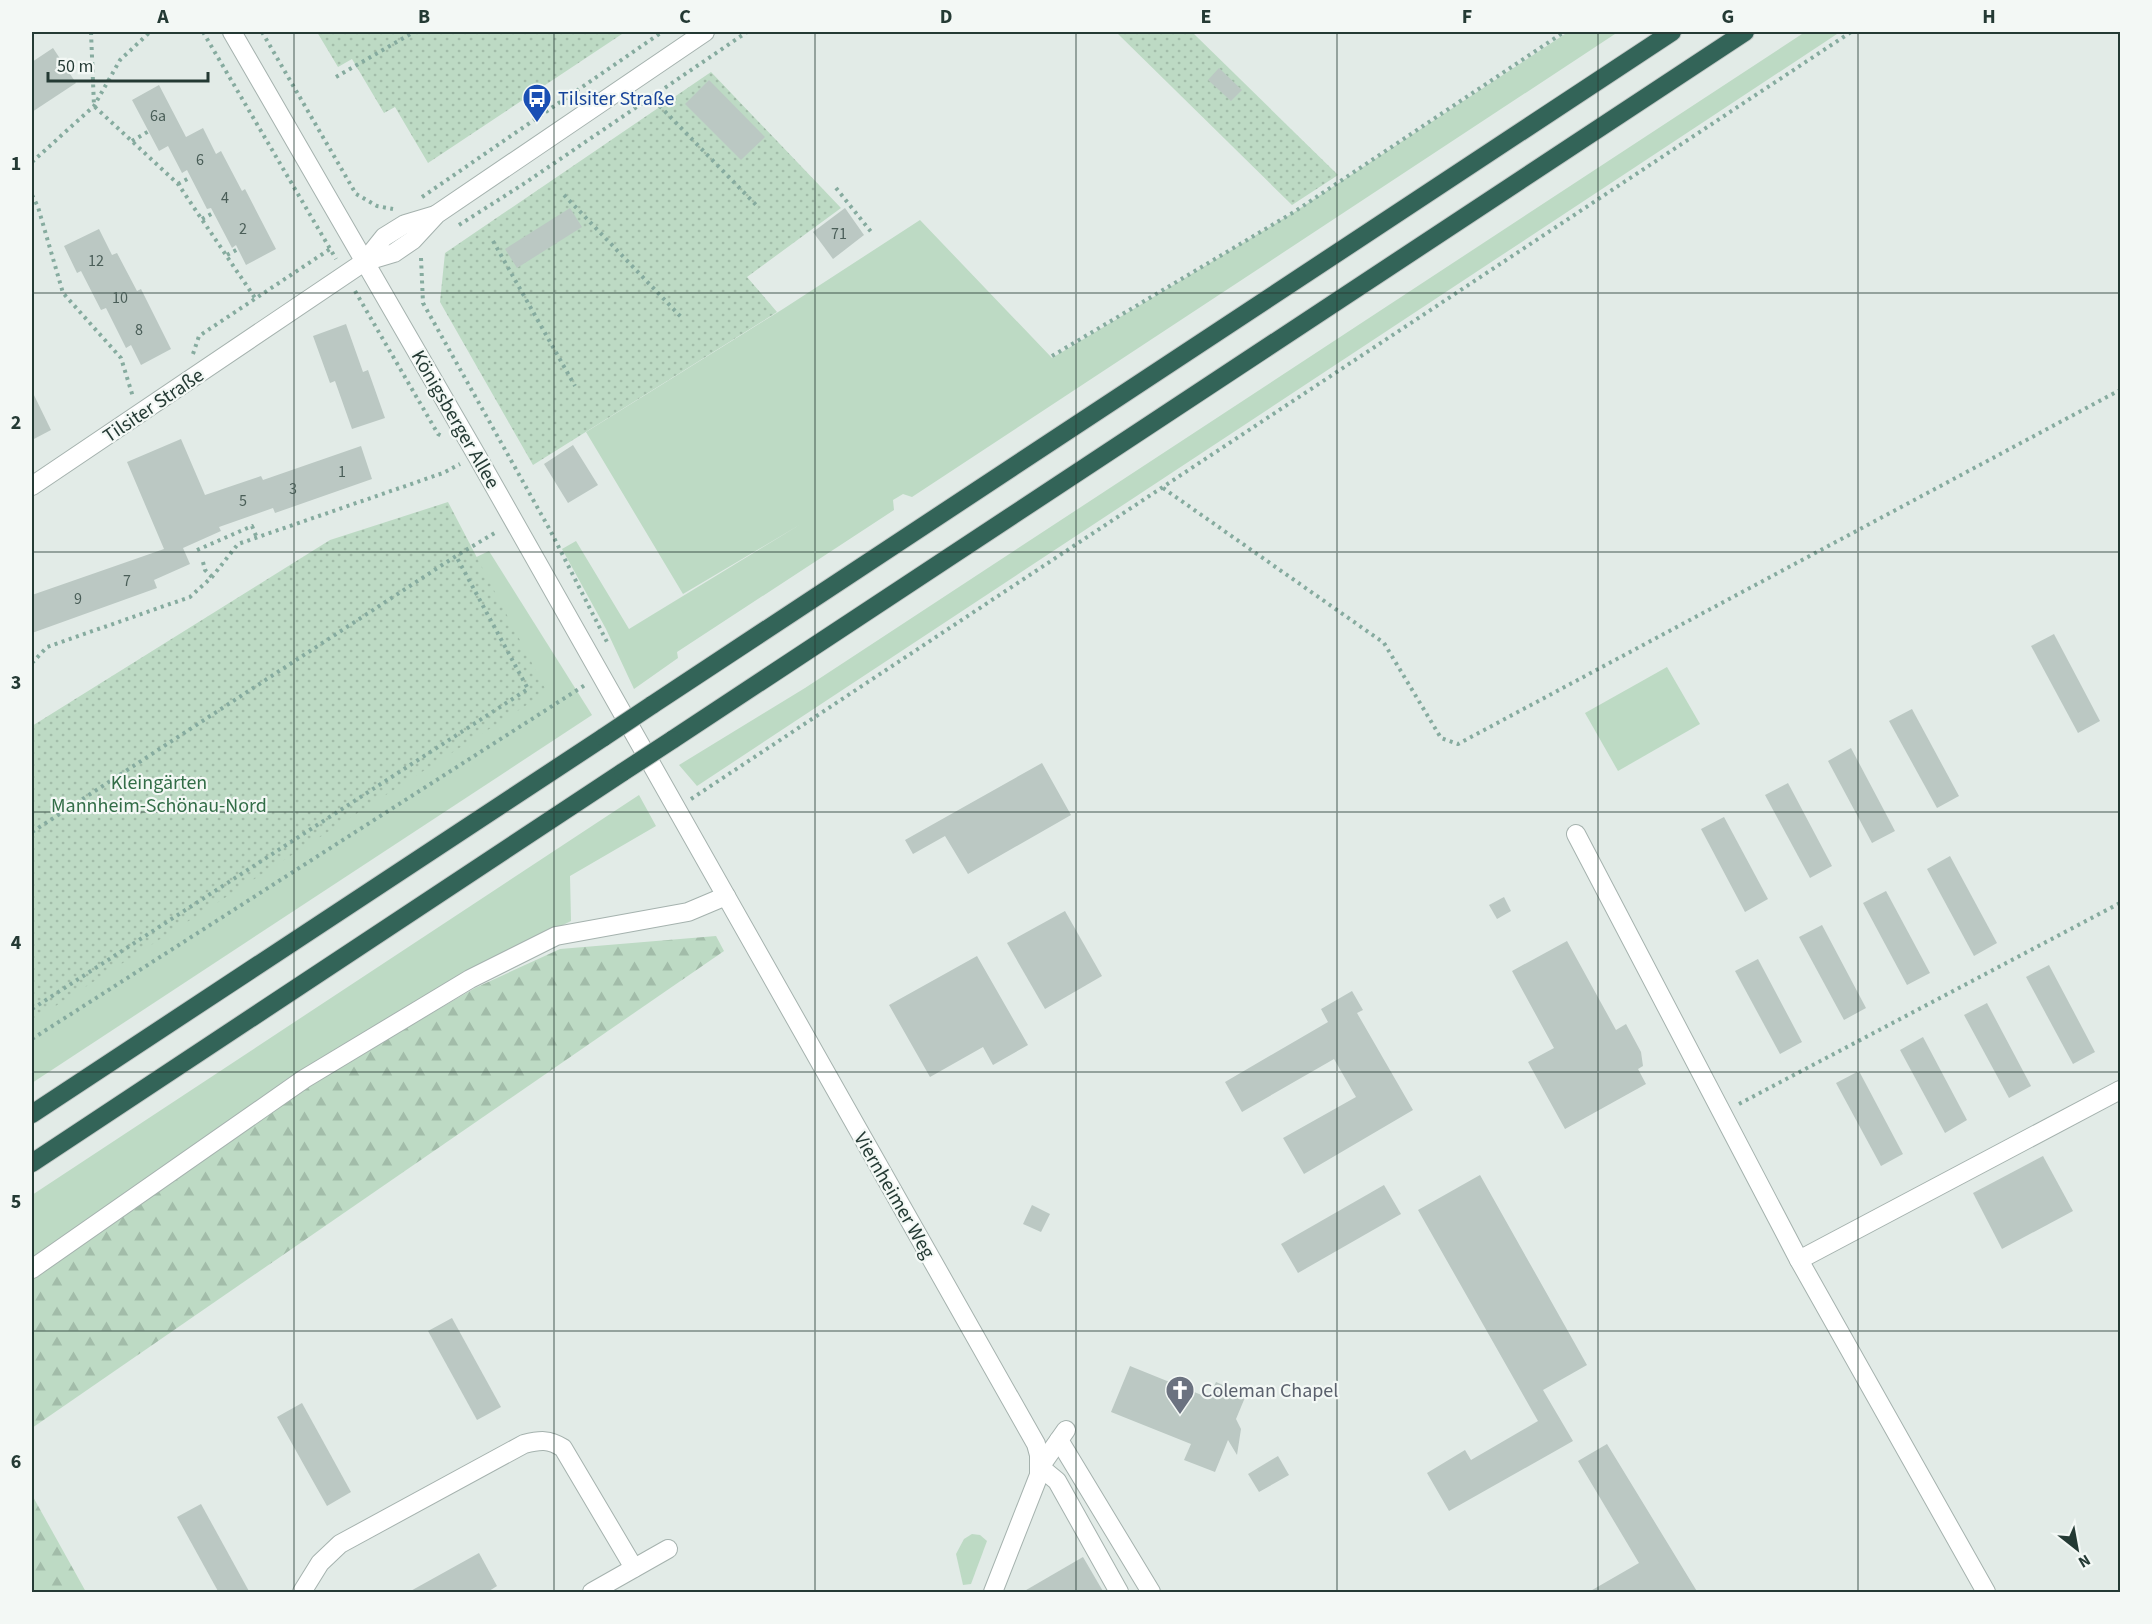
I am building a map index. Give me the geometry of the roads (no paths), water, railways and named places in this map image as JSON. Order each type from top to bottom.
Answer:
[{"type":"highway","points":[[32,1114],[1672,32]]},
{"type":"highway","points":[[32,1163],[1745,32]]},
{"type":"street","name":"Königsberger Allee","points":[[232,32],[677,808]]},
{"type":"street","points":[[364,262],[384,237],[405,224],[437,214],[705,32]]},
{"type":"street","name":"Tilsiter Straße","points":[[32,486],[364,262]]},
{"type":"street","name":"Viernheimer Weg","points":[[677,808],[1036,1444],[1040,1467],[1036,1487],[993,1593]]},
{"type":"street","points":[[1576,834],[1799,1260],[1986,1593]]},
{"type":"street","points":[[32,1269],[304,1079],[470,979],[556,936],[688,912],[726,896]]},
{"type":"street","points":[[1799,1260],[2121,1090]]},
{"type":"street","points":[[1119,1593],[1057,1481],[1040,1467],[1063,1435],[1150,1593]]},
{"type":"street","points":[[302,1593],[320,1563],[340,1544],[524,1444],[541,1440],[553,1442],[563,1448],[634,1568]]},
{"type":"street","points":[[592,1593],[668,1549]]},
{"type":"place","name":"Tilsiter Straße","points":[[537,124]]},
{"type":"place","name":"Coleman Chapel","points":[[1180,1416]]},
{"type":"park label","name":"Kleingärten Mannheim-Schönau-Nord","points":[[159,794]]}]
